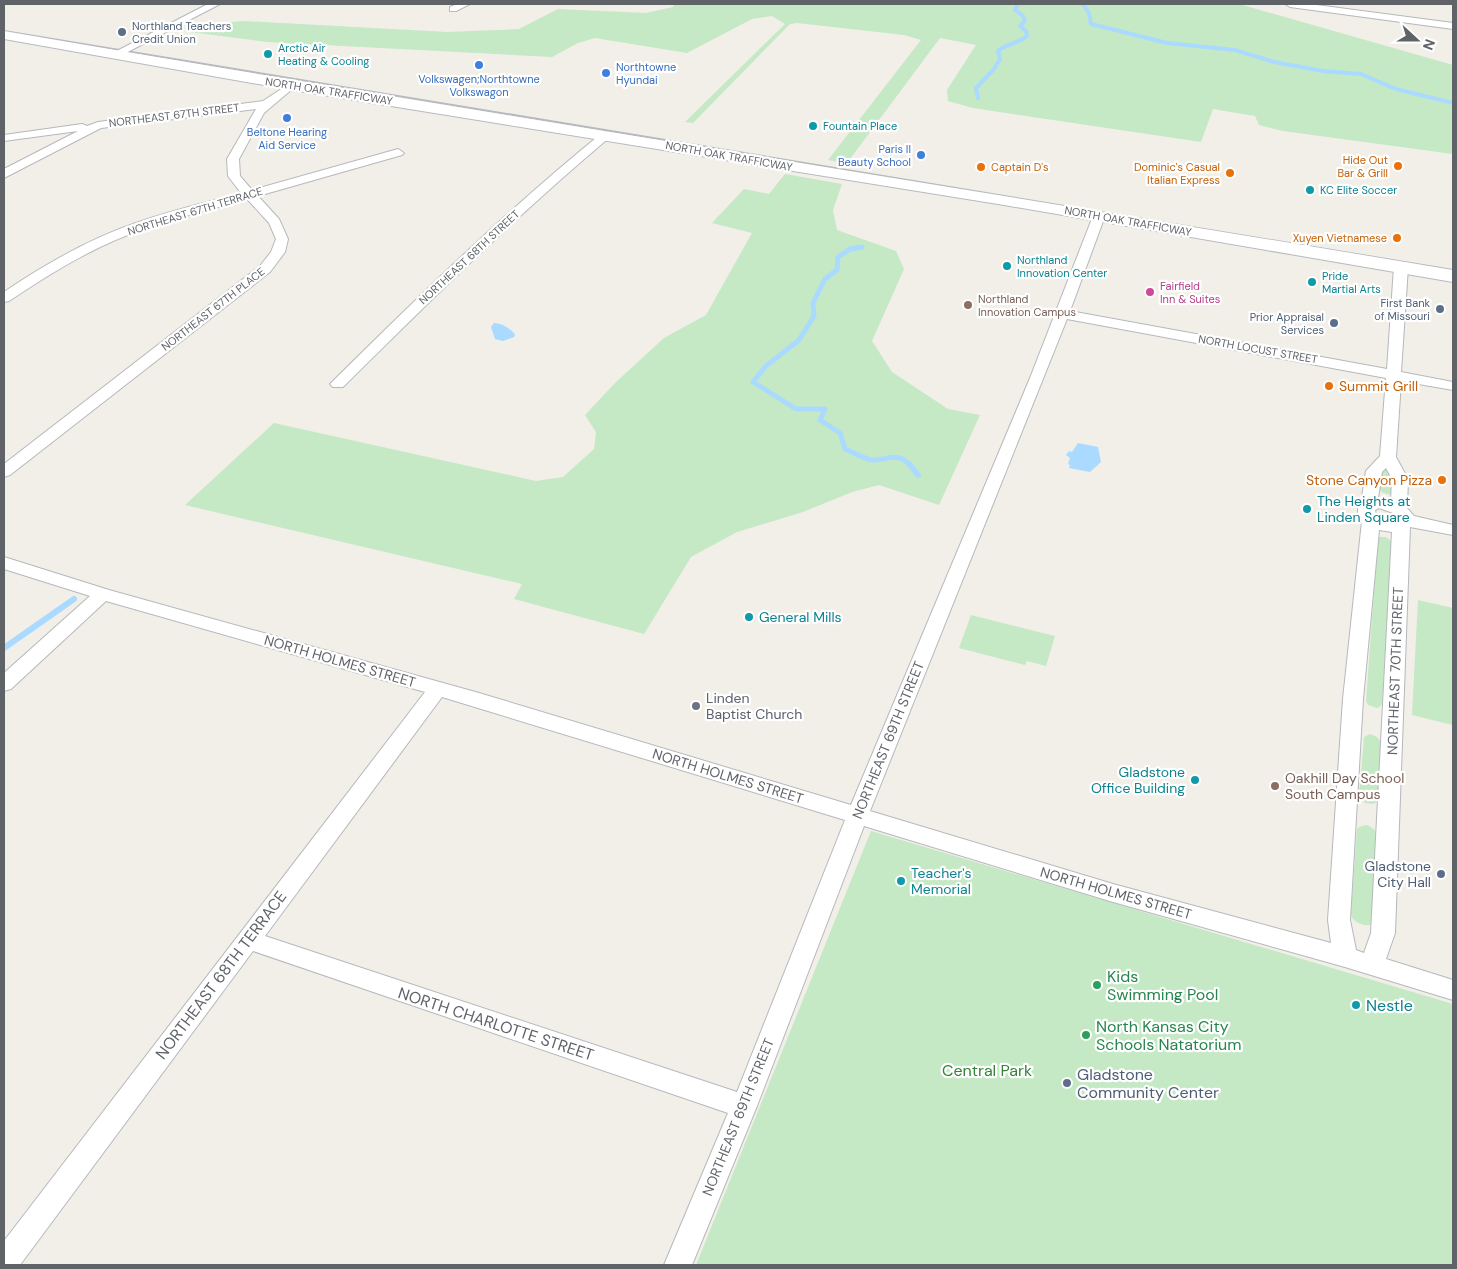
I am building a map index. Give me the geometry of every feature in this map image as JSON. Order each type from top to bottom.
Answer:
[{"type":"main road","name":"NORTH OAK TRAFFICWAY","points":[[4,35],[292,85],[1100,216],[1453,276]]},
{"type":"street","points":[[114,54],[215,4]]},
{"type":"street","points":[[453,10],[466,4]]},
{"type":"street","points":[[1290,4],[1453,26]]},
{"type":"street","name":"NORTHEAST 67TH PLACE","points":[[4,472],[71,418],[265,270],[278,252],[282,238],[278,226],[237,183],[232,167],[233,159],[259,112],[266,104],[292,85]]},
{"type":"street","name":"NORTHEAST 67TH STREET","points":[[4,174],[98,125],[266,104]]},
{"type":"street","points":[[4,138],[98,125]]},
{"type":"street","name":"NORTHEAST 68TH STREET","points":[[338,384],[469,255],[552,179],[606,135]]},
{"type":"street","name":"NORTHEAST 67TH TERRACE","points":[[4,298],[74,254],[112,236],[168,216],[398,154]]},
{"type":"street","name":"NORTHEAST 69TH STREET","points":[[678,1265],[744,1106],[857,816],[1062,314],[1100,216]]},
{"type":"street","points":[[1345,957],[1338,920],[1353,699],[1374,471],[1388,457],[1400,267]]},
{"type":"street","name":"NORTH LOCUST STREET","points":[[1062,314],[1453,386]]},
{"type":"street","name":"NORTHEAST 70TH STREET","points":[[1372,965],[1383,933],[1402,518],[1400,479],[1388,457]]},
{"type":"street","points":[[1370,512],[1389,527],[1402,518],[1453,530]]},
{"type":"street","name":"NORTH HOLMES STREET","points":[[4,563],[103,594],[438,688],[1113,893],[1345,957],[1453,990]]},
{"type":"street","points":[[4,684],[103,594]]},
{"type":"street","name":"NORTHEAST 68TH TERRACE","points":[[4,1263],[438,688]]},
{"type":"street","name":"NORTH CHARLOTTE STREET","points":[[248,940],[744,1106]]},
{"type":"green space","points":[[675,4],[1239,4],[1453,65],[1453,154],[1283,131],[1259,125],[1255,116],[1213,109],[1201,142],[973,108],[948,101],[947,90],[976,45],[940,38],[847,163],[828,160],[921,40],[904,35],[797,23],[790,24],[693,123],[685,122],[785,24],[772,16],[752,19],[687,53],[595,38],[578,43],[552,57],[267,42],[190,32],[204,24],[244,21],[447,32],[519,29],[558,9],[646,13],[673,7]]},
{"type":"green space","points":[[785,174],[842,184],[833,210],[837,230],[896,251],[904,269],[872,341],[892,372],[948,409],[980,415],[939,505],[879,485],[852,492],[803,512],[737,532],[691,557],[644,634],[514,599],[522,584],[185,505],[274,423],[536,481],[563,477],[594,449],[596,432],[585,415],[615,383],[664,338],[706,315],[752,233],[712,223],[744,189],[769,194]]},
{"type":"green space","points":[[1385,468],[1392,470],[1392,495],[1383,493],[1380,490],[1381,476]]},
{"type":"green space","points":[[1378,537],[1386,537],[1392,542],[1382,704],[1378,708],[1368,705],[1366,701]]},
{"type":"green space","points":[[1418,600],[1453,608],[1453,725],[1412,715]]},
{"type":"green space","points":[[971,615],[1055,636],[1046,666],[1027,661],[1025,665],[959,648]]},
{"type":"green space","points":[[1370,734],[1377,737],[1381,742],[1378,801],[1373,804],[1365,803],[1359,796],[1364,737]]},
{"type":"green space","points":[[1367,825],[1374,829],[1376,834],[1372,920],[1370,925],[1363,925],[1352,918],[1351,914],[1357,829]]},
{"type":"green space","name":"Central Park","points":[[871,831],[1453,1004],[1453,1265],[696,1265]]},
{"type":"water","points":[[494,323],[508,328],[515,334],[514,337],[503,341],[495,339],[491,327]]},
{"type":"water","points":[[1078,443],[1098,447],[1101,462],[1090,472],[1069,468],[1070,458],[1066,455],[1069,451],[1072,452]]},
{"type":"waterway","points":[[978,98],[976,88],[994,69],[1000,59],[998,51],[1027,36],[1026,31],[1020,26],[1025,21],[1023,16],[1015,10],[1018,4]]},
{"type":"waterway","points":[[1083,4],[1089,13],[1091,24],[1167,43],[1235,50],[1274,62],[1323,71],[1361,74],[1396,89],[1453,103]]},
{"type":"waterway","points":[[862,247],[850,249],[838,257],[837,270],[825,279],[813,303],[814,316],[799,340],[766,366],[753,382],[796,409],[825,409],[820,420],[840,433],[845,449],[872,460],[891,457],[901,458],[910,465]]},
{"type":"waterway","points":[[910,465],[918,475]]},
{"type":"waterway","points":[[4,648],[74,599]]},
{"type":"place","name":"Northland Teachers Credit Union","points":[[122,32]]},
{"type":"place","name":"Arctic Air Heating & Cooling","points":[[268,54]]},
{"type":"place","name":"Volkswagen;Northtowne Volkswagon","points":[[479,65]]},
{"type":"place","name":"Northtowne Hyundai","points":[[606,73]]},
{"type":"place","name":"Beltone Hearing Aid Service","points":[[287,118]]},
{"type":"place","name":"Fountain Place","points":[[813,126]]},
{"type":"place","name":"Paris II Beauty School","points":[[921,155]]},
{"type":"place","name":"Hide Out Bar & Grill","points":[[1398,166]]},
{"type":"place","name":"Captain D's","points":[[981,167]]},
{"type":"place","name":"Dominic's Casual Italian Express","points":[[1230,173]]},
{"type":"place","name":"KC Elite Soccer","points":[[1310,190]]},
{"type":"place","name":"Xuyen Vietnamese","points":[[1397,238]]},
{"type":"place","name":"Northland Innovation Center","points":[[1007,266]]},
{"type":"place","name":"Pride Martial Arts","points":[[1312,282]]},
{"type":"place","name":"Fairfield Inn & Suites","points":[[1150,292]]},
{"type":"place","name":"Northland Innovation Campus","points":[[968,305]]},
{"type":"place","name":"First Bank of Missouri","points":[[1440,309]]},
{"type":"place","name":"Prior Appraisal Services","points":[[1334,323]]},
{"type":"place","name":"Summit Grill","points":[[1329,386]]},
{"type":"place","name":"Stone Canyon Pizza","points":[[1442,480]]},
{"type":"place","name":"The Heights at Linden Square","points":[[1307,509]]},
{"type":"place","name":"General Mills","points":[[749,617]]},
{"type":"place","name":"Linden Baptist Church","points":[[696,706]]},
{"type":"place","name":"Gladstone Office Building","points":[[1195,780]]},
{"type":"place","name":"Oakhill Day School South Campus","points":[[1275,786]]},
{"type":"place","name":"Gladstone City Hall","points":[[1441,874]]},
{"type":"place","name":"Teacher's Memorial","points":[[901,881]]},
{"type":"place","name":"Kids Swimming Pool","points":[[1097,985]]},
{"type":"place","name":"Nestle","points":[[1356,1005]]},
{"type":"place","name":"North Kansas City Schools Natatorium","points":[[1086,1035]]},
{"type":"place","name":"Gladstone Community Center","points":[[1067,1083]]}]
